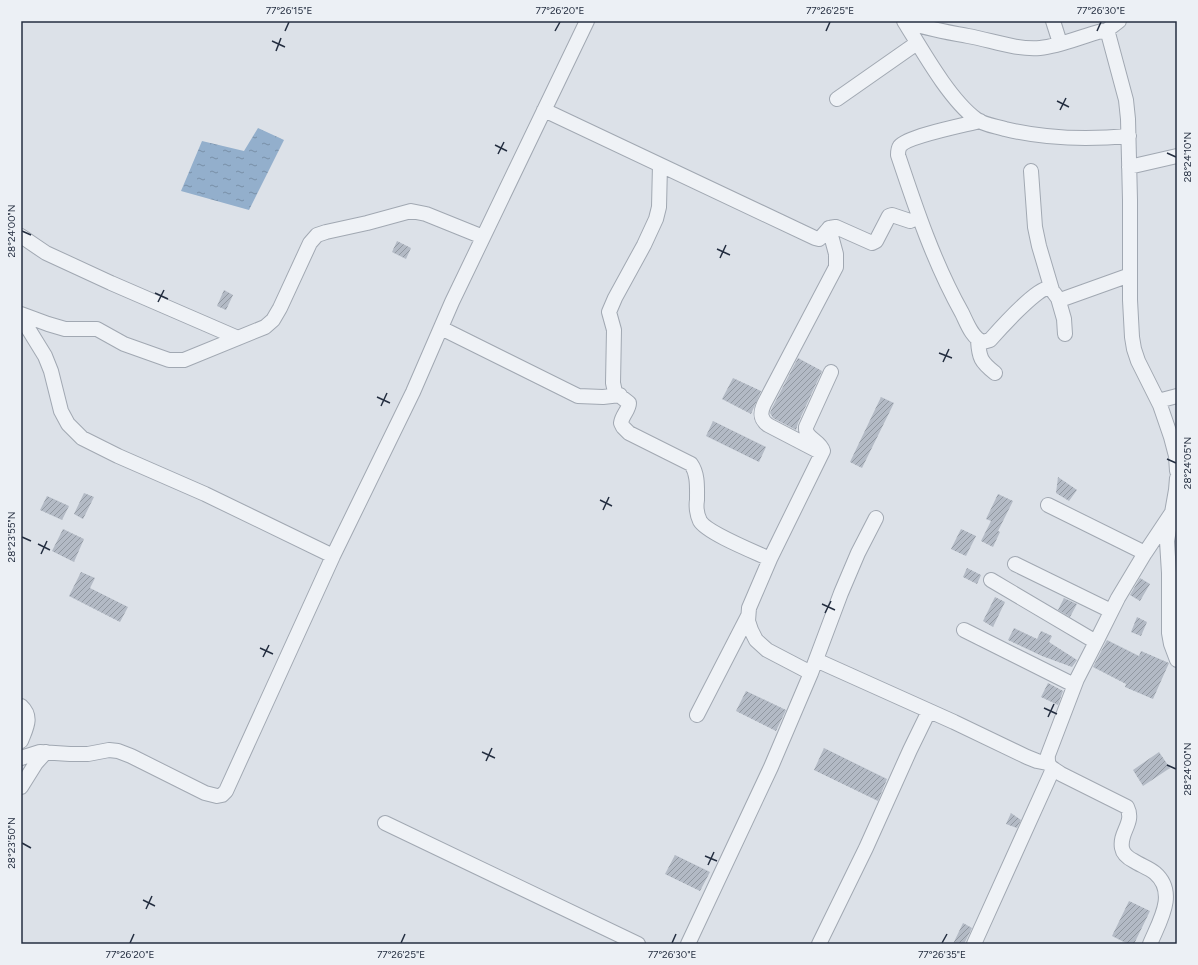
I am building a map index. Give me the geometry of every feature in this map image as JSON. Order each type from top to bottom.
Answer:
[{"type":"street","points":[[21,758],[31,754],[46,752],[88,754],[109,750],[118,751],[205,793],[217,796],[222,795],[228,785],[333,556],[413,392],[483,237],[587,21]]},
{"type":"street","points":[[905,21],[917,43],[944,82],[964,108],[980,121],[1009,130],[1035,135],[1100,139],[1129,136]]},
{"type":"street","points":[[905,21],[945,32],[1027,48],[1040,48],[1060,44],[1106,31],[1119,21]]},
{"type":"street","points":[[1053,21],[1060,44]]},
{"type":"street","points":[[1106,31],[1110,38],[1126,100],[1129,136],[1130,318],[1134,349],[1138,361],[1158,401],[1171,437],[1176,456],[1177,471]]},
{"type":"street","points":[[837,99],[917,43]]},
{"type":"street","points":[[544,110],[815,238],[820,239],[829,228],[836,227],[872,243],[876,240],[890,216],[892,215],[910,221],[919,217]]},
{"type":"street","points":[[980,121],[913,139],[900,145],[898,155],[919,217],[949,291],[978,340],[979,357],[984,364],[995,373]]},
{"type":"street","points":[[1129,167],[1177,156]]},
{"type":"street","points":[[660,164],[659,207],[656,219],[609,312],[614,330],[613,383],[615,392],[629,403],[629,408],[622,418],[621,423],[629,433],[691,464],[695,470],[697,480],[698,516],[701,522],[717,534],[770,559]]},
{"type":"street","points":[[1030,171],[1035,227],[1039,246],[1064,319],[1065,334]]},
{"type":"street","points":[[21,314],[65,329],[97,329],[124,344],[169,360],[184,360],[265,327],[273,320],[310,243],[317,235],[411,211],[426,214],[483,237]]},
{"type":"street","points":[[822,453],[772,427],[763,420],[761,414],[764,404],[836,267],[836,254],[829,228]]},
{"type":"street","points":[[21,236],[46,253],[238,338]]},
{"type":"street","points":[[978,340],[983,342],[990,340],[1025,304],[1046,288],[1063,299],[1130,275]]},
{"type":"street","points":[[21,317],[45,356],[51,371],[61,411],[68,424],[82,438],[118,456],[205,494],[333,556]]},
{"type":"street","points":[[441,328],[578,396],[596,397],[620,395]]},
{"type":"street","points":[[831,372],[806,427],[806,432],[808,435],[821,446],[823,451],[770,559],[748,608],[748,621],[756,640],[767,650],[929,711],[1027,757],[1050,766],[1061,774],[1127,806],[1130,812],[1130,818],[1122,838],[1122,847],[1125,855],[1155,874],[1165,886],[1167,896],[1164,910],[1150,944]]},
{"type":"street","points":[[1158,401],[1177,396]]},
{"type":"street","points":[[1177,478],[1168,541],[1173,583],[1169,633],[1171,644],[1177,660]]},
{"type":"street","points":[[1048,505],[1144,553]]},
{"type":"street","points":[[974,944],[1050,766],[1048,755],[1074,685],[1118,598],[1144,553],[1171,514]]},
{"type":"street","points":[[688,944],[771,767],[814,667],[841,593],[858,553],[876,518]]},
{"type":"street","points":[[1015,564],[1105,608]]},
{"type":"street","points":[[991,580],[1096,642]]},
{"type":"street","points":[[697,715],[748,616]]},
{"type":"street","points":[[964,630],[1074,685]]},
{"type":"street","points":[[21,706],[27,713],[28,721],[21,742]]},
{"type":"street","points":[[819,944],[866,848],[929,711]]},
{"type":"street","points":[[21,787],[46,752]]},
{"type":"street","points":[[385,823],[638,944]]},
{"type":"water","points":[[258,128],[284,140],[249,210],[181,191],[202,141],[244,151]]},
{"type":"building","points":[[397,241],[411,248],[406,259],[392,252]]},
{"type":"building","points":[[224,290],[233,295],[226,310],[217,306]]},
{"type":"building","points":[[798,358],[822,371],[796,430],[773,418],[770,413]]},
{"type":"building","points":[[733,378],[761,391],[751,414],[722,399]]},
{"type":"building","points":[[881,397],[894,403],[862,468],[850,462]]},
{"type":"building","points":[[713,421],[766,447],[759,462],[706,436]]},
{"type":"building","points":[[1058,477],[1077,490],[1069,501],[1056,493]]},
{"type":"building","points":[[84,493],[94,497],[83,519],[74,514]]},
{"type":"building","points":[[998,494],[1013,501],[998,531],[1000,532],[993,547],[981,541],[991,521],[986,519]]},
{"type":"building","points":[[47,496],[69,506],[62,520],[40,510]]},
{"type":"building","points":[[63,529],[84,539],[74,562],[52,551]]},
{"type":"building","points":[[961,529],[976,536],[966,556],[951,549]]},
{"type":"building","points":[[967,568],[981,575],[977,584],[963,577]]},
{"type":"building","points":[[81,572],[95,578],[90,588],[128,607],[120,622],[69,596]]},
{"type":"building","points":[[1140,578],[1150,584],[1140,601],[1130,595]]},
{"type":"building","points":[[995,597],[1005,602],[993,627],[983,621]]},
{"type":"building","points":[[1064,598],[1077,604],[1070,617],[1058,610]]},
{"type":"building","points":[[1137,617],[1147,622],[1141,636],[1131,632]]},
{"type":"building","points":[[1014,628],[1037,639],[1041,631],[1052,636],[1049,642],[1077,660],[1072,667],[1042,656],[1008,640]]},
{"type":"building","points":[[1107,640],[1139,656],[1141,651],[1169,663],[1153,699],[1125,687],[1126,684],[1093,667]]},
{"type":"building","points":[[1048,683],[1063,691],[1058,705],[1041,697]]},
{"type":"building","points":[[746,691],[786,710],[776,731],[736,711]]},
{"type":"building","points":[[824,748],[887,779],[878,801],[814,770]]},
{"type":"building","points":[[1159,752],[1170,768],[1143,786],[1133,770]]},
{"type":"building","points":[[1011,813],[1021,820],[1017,828],[1006,824]]},
{"type":"building","points":[[675,855],[710,872],[700,891],[665,874]]},
{"type":"building","points":[[1129,901],[1150,911],[1134,944],[1128,944],[1112,936]]},
{"type":"building","points":[[963,923],[972,928],[964,944],[953,944]]}]
